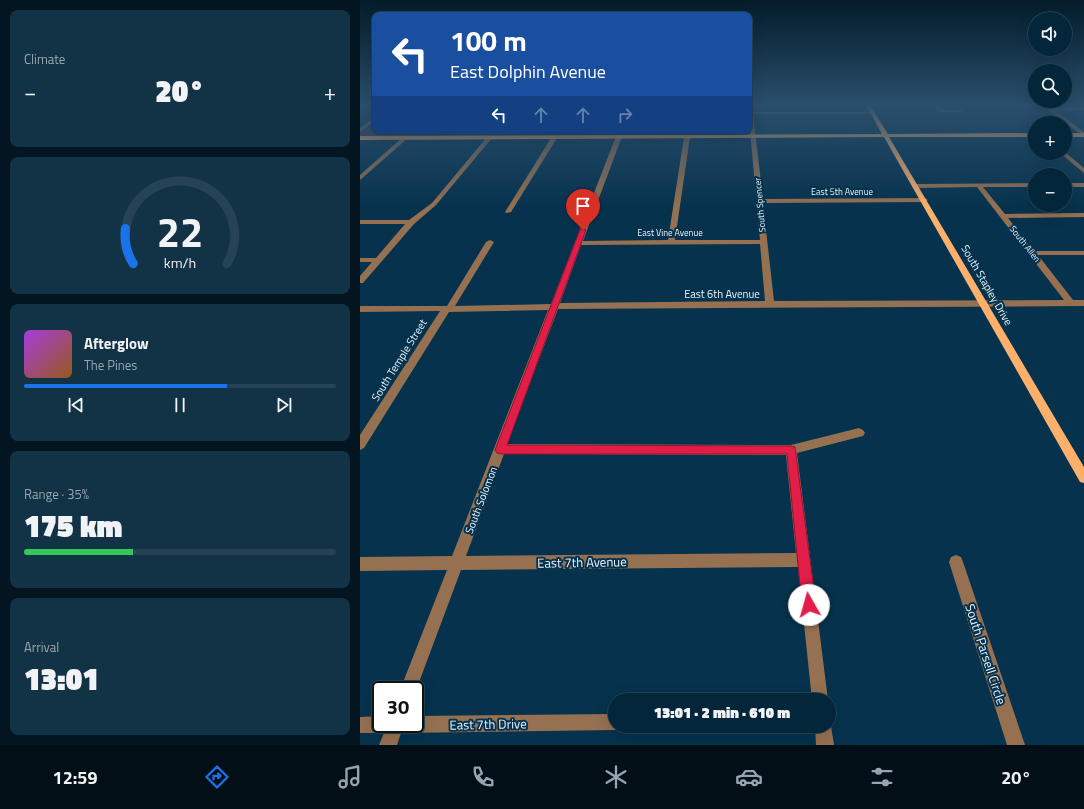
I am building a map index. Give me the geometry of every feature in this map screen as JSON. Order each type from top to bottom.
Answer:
[{"type":"main road","name":"South Stapley Drive","points":[[889,140],[1084,478]]},
{"type":"street","points":[[360,178],[403,140]]},
{"type":"street","points":[[360,281],[411,222],[434,204],[488,140]]},
{"type":"street","points":[[508,212],[553,140]]},
{"type":"street","name":"South Solomon","points":[[411,681],[501,450],[618,140]]},
{"type":"street","points":[[671,243],[687,140]]},
{"type":"street","name":"South Spencer","points":[[753,140],[770,304]]},
{"type":"street","points":[[1072,159],[1084,159]]},
{"type":"street","points":[[1071,160],[1084,171]]},
{"type":"street","points":[[916,186],[1028,185]]},
{"type":"street","points":[[1072,185],[1084,185]]},
{"type":"street","name":"South Allen","points":[[979,186],[1032,253],[1080,304]]},
{"type":"street","name":"East 5th Avenue","points":[[760,201],[925,200]]},
{"type":"street","points":[[1003,216],[1084,215]]},
{"type":"street","points":[[360,222],[411,222]]},
{"type":"street","name":"South Temple Street","points":[[360,445],[490,242]]},
{"type":"street","name":"East Vine Avenue","points":[[578,243],[763,242]]},
{"type":"street","points":[[1032,253],[1084,253]]},
{"type":"street","points":[[360,260],[378,260]]},
{"type":"street","name":"East 6th Avenue","points":[[360,309],[543,308],[566,305],[1080,304]]},
{"type":"street","points":[[501,450],[791,450],[859,433]]},
{"type":"street","points":[[791,450],[819,693]]},
{"type":"street","name":"East 7th Avenue","points":[[360,564],[804,560]]},
{"type":"street","name":"South Parsell Circle","points":[[956,562],[1016,745]]},
{"type":"street","name":"East 7th Drive","points":[[424,725],[608,722]]},
{"type":"street","name":"East 7th Drive","points":[[360,726],[372,726]]},
{"type":"street","points":[[388,745],[392,733]]},
{"type":"street","points":[[824,733],[825,745]]},
{"type":"route","points":[[583,230],[501,450],[791,450],[809,605]]}]
